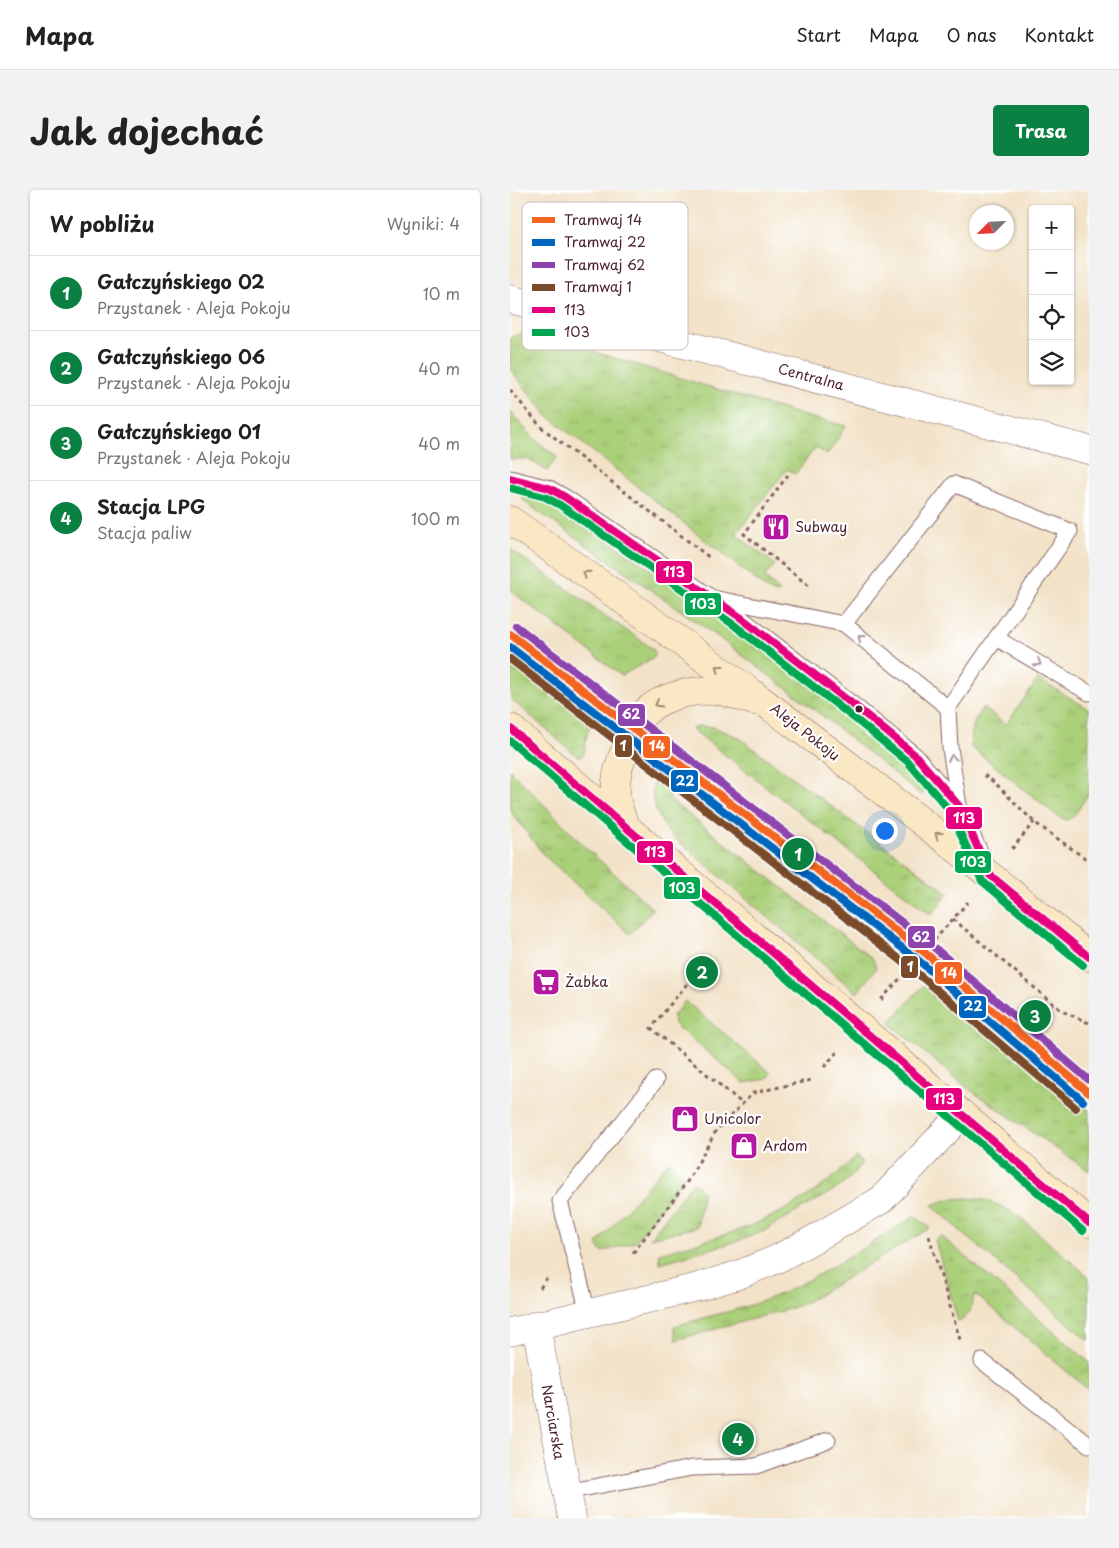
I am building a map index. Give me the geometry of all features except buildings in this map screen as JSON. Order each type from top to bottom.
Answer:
[{"type":"main road","name":"Aleja Pokoju","points":[[510,520],[673,634],[773,707],[990,876],[1089,957]]},
{"type":"main road","points":[[625,825],[618,810],[615,797],[618,771],[634,729],[648,710],[661,701],[675,696],[704,691],[718,691],[773,707]]},
{"type":"main road","points":[[510,728],[1089,1223]]},
{"type":"street","name":"Centralna","points":[[688,346],[1089,450]]},
{"type":"street","points":[[510,1332],[698,1287],[777,1259],[881,1200],[962,1114]]},
{"type":"street","name":"Narciarska","points":[[536,1326],[572,1518]]},
{"type":"lane","points":[[510,478],[549,488],[565,497],[740,617],[915,755],[959,806]]},
{"type":"lane","points":[[846,621],[954,484],[1070,531],[948,708],[950,748],[959,806],[990,876]]},
{"type":"lane","points":[[711,597],[774,611],[846,621],[948,708]]},
{"type":"lane","points":[[996,638],[1089,694]]},
{"type":"lane","points":[[588,1313],[560,1201],[656,1080]]},
{"type":"lane","points":[[982,1360],[1089,1445]]},
{"type":"lane","points":[[566,1492],[692,1468],[756,1466],[828,1440]]},
{"type":"path","points":[[510,390],[541,427],[716,563]]},
{"type":"path","points":[[788,475],[744,534],[846,621]]},
{"type":"path","points":[[981,772],[995,783],[1034,822],[1089,861]]},
{"type":"path","points":[[677,786],[756,850],[776,859],[912,966]]},
{"type":"path","points":[[1010,852],[1034,822]]},
{"type":"path","points":[[879,1001],[966,905]]},
{"type":"path","points":[[953,919],[1062,1011],[1089,1023]]},
{"type":"path","points":[[687,984],[651,1028],[742,1104]]},
{"type":"path","points":[[824,1067],[832,1057]]},
{"type":"path","points":[[633,1253],[689,1179],[716,1131],[753,1093],[811,1080]]},
{"type":"path","points":[[929,1236],[963,1347]]},
{"type":"green space","points":[[522,333],[522,350],[588,350],[805,416],[846,426],[827,455],[816,447],[795,474],[787,469],[736,534],[775,565],[764,577],[779,592],[767,589],[548,416],[510,369],[510,338]]},
{"type":"green space","points":[[510,411],[533,438],[557,457],[547,471],[528,459],[510,459]]},
{"type":"green space","points":[[523,494],[552,502],[732,625],[871,731],[910,767],[924,792],[921,795],[814,709],[710,631],[532,507],[521,498]]},
{"type":"green space","points":[[510,549],[653,649],[654,658],[622,676],[510,590]]},
{"type":"green space","points":[[510,649],[595,714],[587,733],[584,754],[581,757],[577,756],[510,698]]},
{"type":"green space","points":[[1038,679],[1089,709],[1089,793],[1074,816],[1067,820],[1060,818],[971,747],[973,726],[983,707],[1006,725]]},
{"type":"green space","points":[[699,726],[713,727],[738,737],[948,893],[931,915],[692,729]]},
{"type":"green space","points":[[663,760],[679,774],[668,789],[670,800],[873,959],[876,968],[857,993],[669,833],[658,814],[653,797],[654,780]]},
{"type":"green space","points":[[510,770],[585,847],[653,909],[630,934],[544,855],[515,817],[510,809]]},
{"type":"green space","points":[[932,976],[1089,1110],[1089,1171],[969,1089],[889,1023]]},
{"type":"green space","points":[[685,1001],[771,1073],[766,1079],[744,1083],[674,1024],[673,1016]]},
{"type":"green space","points":[[856,1156],[862,1162],[854,1174],[841,1186],[762,1232],[738,1241],[660,1263],[659,1253],[733,1232],[783,1211],[815,1191]]},
{"type":"green space","points":[[669,1161],[685,1176],[635,1242],[602,1252],[597,1244]]},
{"type":"green space","points":[[693,1182],[703,1192],[697,1227],[650,1238]]},
{"type":"green space","points":[[968,1198],[985,1200],[1001,1206],[1018,1216],[1089,1277],[1089,1341],[932,1205],[950,1199]]},
{"type":"green space","points":[[915,1216],[930,1228],[802,1304],[676,1340],[674,1326],[741,1308],[780,1294],[832,1267]]},
{"type":"green space","points":[[941,1236],[1089,1362],[1089,1390],[975,1294],[969,1313],[958,1321],[935,1240]]},
{"type":"tram line","name":"62","points":[[516,626],[930,944],[1089,1080]]},
{"type":"tram line","name":"14","points":[[510,634],[924,952],[1089,1093]]},
{"type":"tram line","name":"22","points":[[510,647],[918,960],[1083,1101]]},
{"type":"tram line","name":"1","points":[[510,659],[911,968],[1076,1108]]},
{"type":"transit line","name":"113","points":[[510,478],[549,488],[565,497],[740,617],[915,755],[959,806],[990,875],[1089,957]]},
{"type":"transit line","name":"103","points":[[510,488],[545,497],[560,505],[734,625],[908,762],[950,811],[982,881],[1083,965]]},
{"type":"transit line","name":"113","points":[[510,728],[1089,1223]]},
{"type":"transit line","name":"103","points":[[510,741],[1083,1231]]},
{"type":"place","name":"Subway","points":[[776,527]]},
{"type":"place","name":"Gałczyńskiego 02","points":[[798,854]]},
{"type":"place","name":"Gałczyńskiego 06","points":[[702,972]]},
{"type":"place","name":"Żabka","points":[[546,982]]},
{"type":"place","name":"Gałczyńskiego 01","points":[[1035,1016]]},
{"type":"place","name":"Unicolor","points":[[685,1119]]},
{"type":"place","name":"Ardom","points":[[744,1146]]},
{"type":"place","name":"Stacja LPG","points":[[738,1439]]}]
